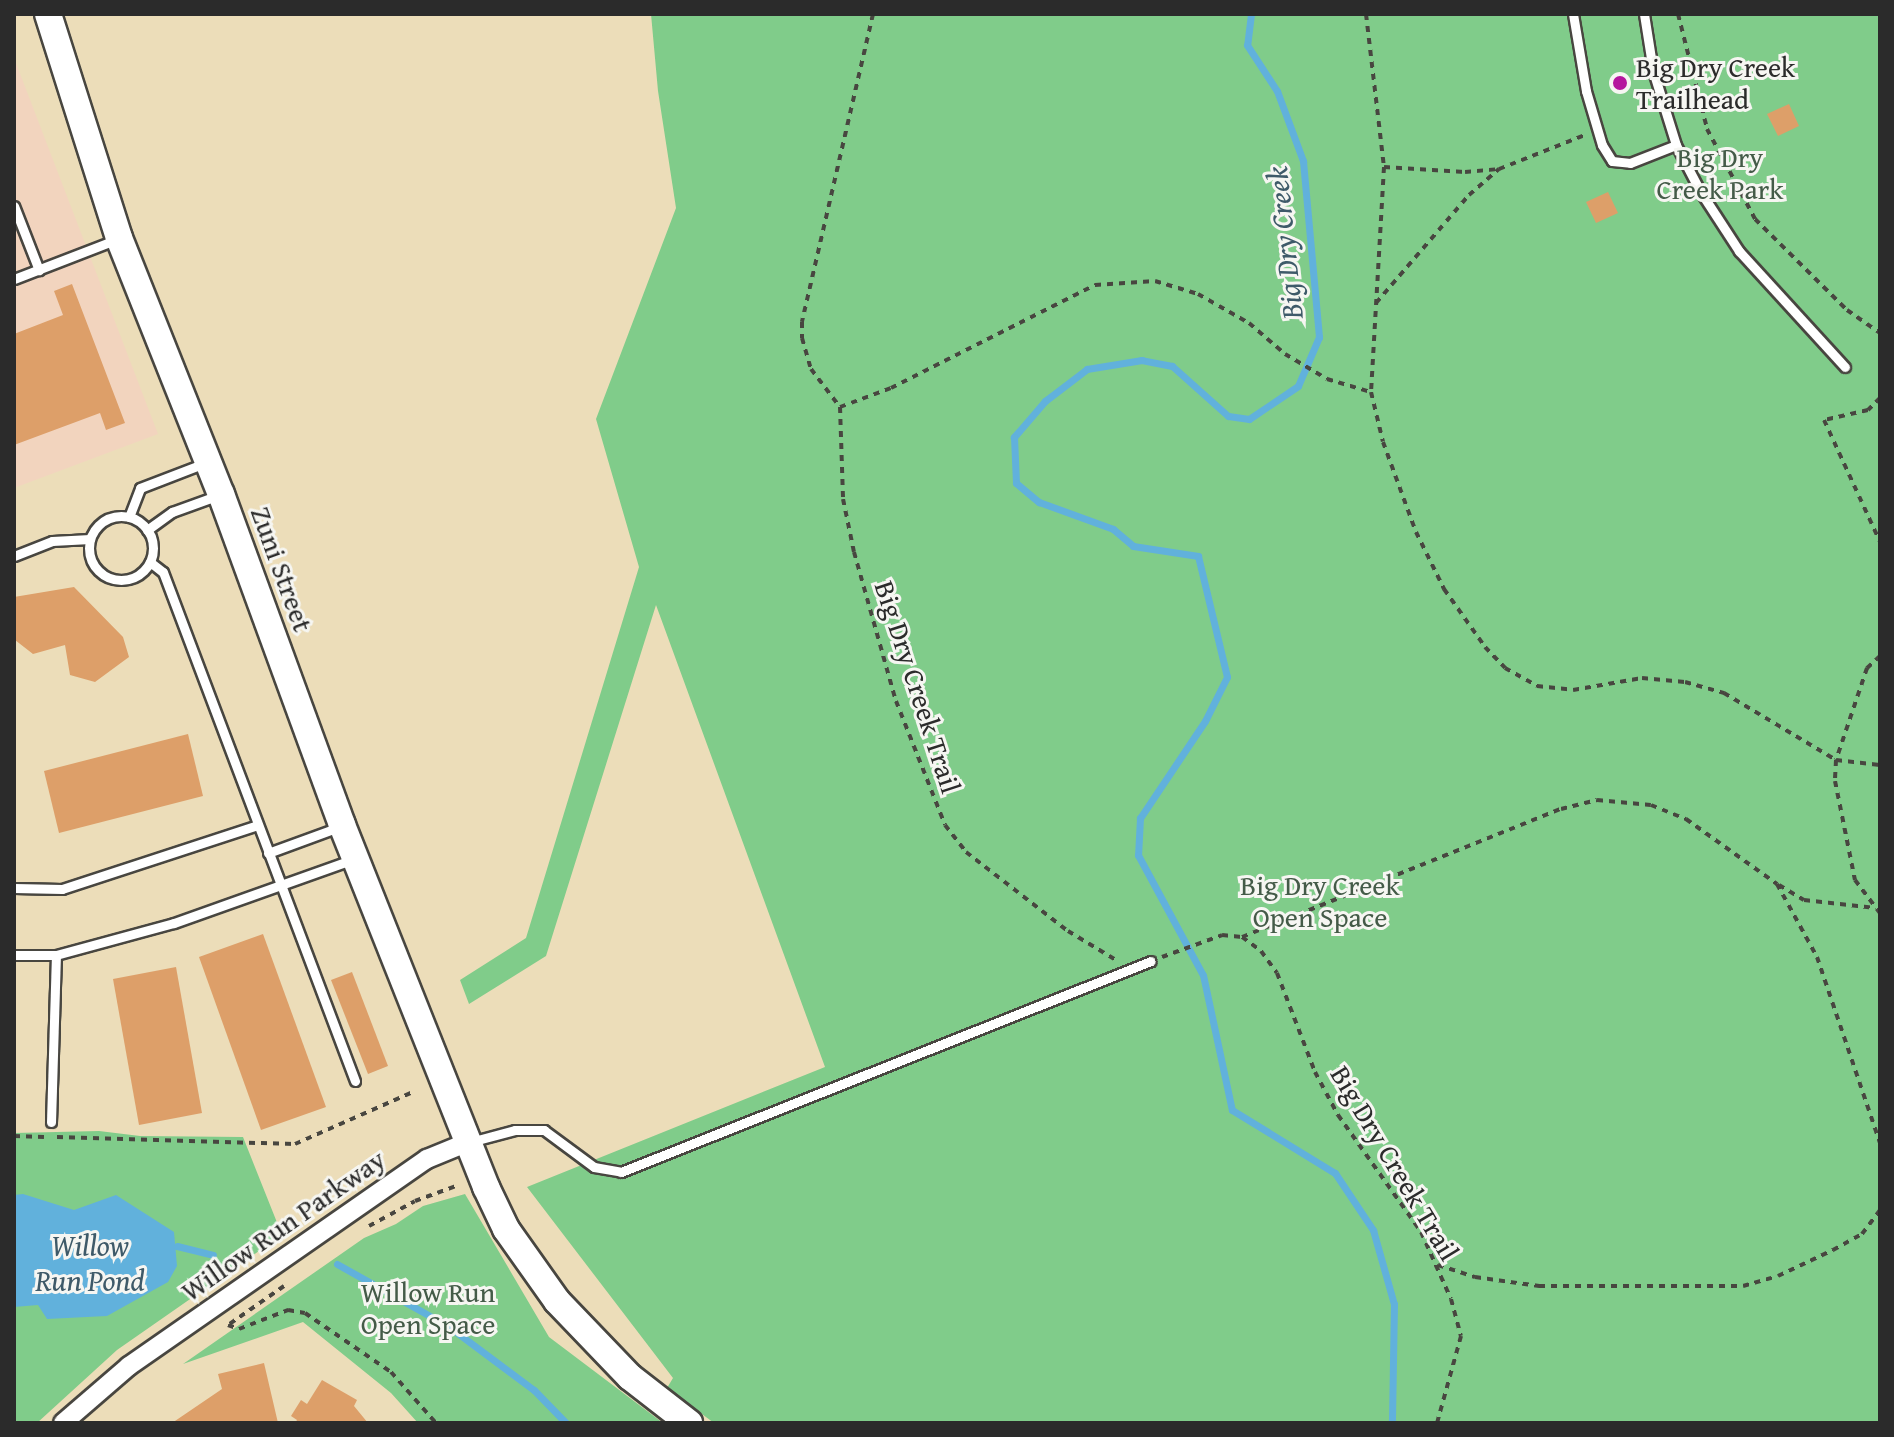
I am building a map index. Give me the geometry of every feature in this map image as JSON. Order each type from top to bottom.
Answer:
[{"type":"main road","name":"Zuni Street","points":[[48,14],[119,238],[205,463],[221,494],[342,825],[466,1143],[506,1229],[557,1301],[630,1377],[689,1423]]},
{"type":"street","name":"Willow Run Parkway","points":[[63,1423],[129,1366],[336,1222],[427,1159],[466,1143]]},
{"type":"lane","points":[[1573,14],[1586,91],[1597,131],[1612,161],[1630,163],[1676,145]]},
{"type":"lane","points":[[1644,14],[1653,71],[1676,145],[1718,221],[1739,251],[1845,367]]},
{"type":"lane","points":[[14,206],[39,270]]},
{"type":"lane","points":[[14,279],[119,238]]},
{"type":"lane","points":[[129,517],[140,488],[205,463]]},
{"type":"lane","points":[[147,530],[172,512],[221,494]]},
{"type":"lane","points":[[129,517],[147,530],[153,551],[150,562],[134,577],[112,579],[94,566],[89,556],[90,539],[98,525],[107,519],[129,517]]},
{"type":"lane","points":[[14,556],[52,541],[90,539]]},
{"type":"lane","points":[[150,562],[163,572],[355,1081]]},
{"type":"lane","points":[[14,888],[62,889],[258,825]]},
{"type":"lane","points":[[268,853],[342,825]]},
{"type":"lane","points":[[14,955],[56,955],[174,923],[355,859]]},
{"type":"lane","points":[[51,1122],[56,955]]},
{"type":"lane","points":[[466,1143],[515,1130],[544,1130],[594,1167],[621,1172],[1151,961]]},
{"type":"path","points":[[873,14],[805,297],[802,322],[802,338],[811,369],[840,407],[891,388],[1095,285],[1155,281],[1198,294],[1249,323],[1285,354],[1327,379],[1371,392]]},
{"type":"path","points":[[1366,14],[1384,167],[1371,392],[1383,442],[1416,532],[1444,589],[1485,647],[1505,668],[1537,686],[1573,690],[1642,678],[1685,682],[1735,699],[1798,740],[1836,760],[1880,765]]},
{"type":"path","points":[[1678,14],[1707,129],[1755,219],[1847,310],[1880,333]]},
{"type":"path","points":[[1384,167],[1465,172],[1499,169],[1597,131]]},
{"type":"path","points":[[1374,305],[1469,195],[1499,169]]},
{"type":"path","points":[[1880,398],[1868,410],[1824,420],[1880,542]]},
{"type":"path","name":"Big Dry Creek Trail","points":[[840,407],[843,499],[854,552],[896,701],[945,825],[966,852],[1068,931],[1121,963],[1133,965],[1151,961],[1222,935],[1242,937],[1261,951],[1277,973],[1315,1072],[1338,1115],[1401,1201],[1438,1265],[1461,1336],[1437,1423]]},
{"type":"path","points":[[1880,656],[1867,668],[1836,760],[1835,781],[1855,880],[1880,913]]},
{"type":"path","points":[[1242,937],[1561,809],[1597,800],[1651,805],[1686,819],[1804,900],[1876,908]]},
{"type":"path","points":[[1777,884],[1817,957],[1880,1143]]},
{"type":"path","points":[[14,1136],[295,1144],[415,1091]]},
{"type":"path","points":[[357,1233],[415,1201],[456,1186]]},
{"type":"path","points":[[1438,1265],[1475,1277],[1539,1286],[1743,1286],[1778,1276],[1862,1234],[1880,1210]]},
{"type":"path","points":[[293,1279],[228,1325],[239,1329],[288,1310],[319,1319],[391,1372],[436,1423]]},
{"type":"shaded area","points":[[14,58],[158,434],[14,488]]},
{"type":"green space","name":"Big Dry Creek Open Space","points":[[651,14],[1880,14],[1880,1423],[714,1423],[667,1388],[673,1378],[527,1187],[825,1067],[656,605],[546,956],[469,1004],[460,980],[526,938],[639,567],[596,419],[676,208],[658,91]]},
{"type":"green space","points":[[99,1131],[140,1136],[243,1137],[282,1235],[117,1350],[37,1423],[14,1423],[14,1133]]},
{"type":"green space","name":"Willow Run Open Space","points":[[465,1194],[549,1337],[663,1423],[418,1423],[391,1393],[303,1322],[183,1364],[364,1238],[396,1224],[423,1206]]},
{"type":"water","name":"Willow Run Pond","points":[[23,1194],[74,1210],[116,1195],[174,1232],[177,1266],[168,1282],[107,1316],[47,1319],[38,1305],[14,1307],[14,1195]]},
{"type":"building","points":[[1789,104],[1799,126],[1778,136],[1767,114]]},
{"type":"building","points":[[1608,192],[1618,213],[1596,223],[1586,202]]},
{"type":"building","points":[[72,284],[125,423],[106,430],[100,413],[14,445],[14,334],[63,315],[54,291]]},
{"type":"building","points":[[74,587],[123,637],[129,657],[95,682],[70,675],[65,645],[33,654],[15,640],[14,597]]},
{"type":"building","points":[[188,734],[203,796],[59,833],[44,771]]},
{"type":"building","points":[[263,934],[326,1107],[261,1130],[199,957]]},
{"type":"building","points":[[176,967],[202,1113],[139,1125],[113,979]]},
{"type":"building","points":[[352,972],[388,1066],[368,1074],[331,980]]},
{"type":"building","points":[[264,1363],[278,1423],[172,1423],[222,1389],[218,1374]]},
{"type":"building","points":[[322,1380],[357,1400],[354,1406],[368,1423],[295,1423],[297,1420],[291,1416],[301,1400],[307,1404]]},
{"type":"waterway","name":"Big Dry Creek","points":[[1251,14],[1247,45],[1277,91],[1303,161],[1319,337],[1298,386],[1249,419],[1228,416],[1172,366],[1142,360],[1087,369],[1045,401],[1014,437],[1016,483],[1039,502],[1113,529],[1133,546],[1198,556],[1227,677],[1205,721],[1140,818],[1138,855],[1203,975],[1232,1110],[1335,1173],[1373,1230],[1394,1304],[1392,1423]]},
{"type":"waterway","points":[[177,1246],[213,1255]]},
{"type":"waterway","points":[[337,1264],[448,1326],[534,1390],[566,1423]]},
{"type":"place","name":"Big Dry Creek Trailhead","points":[[1620,83]]},
{"type":"park label","name":"Big Dry Creek Park","points":[[1720,173]]}]
